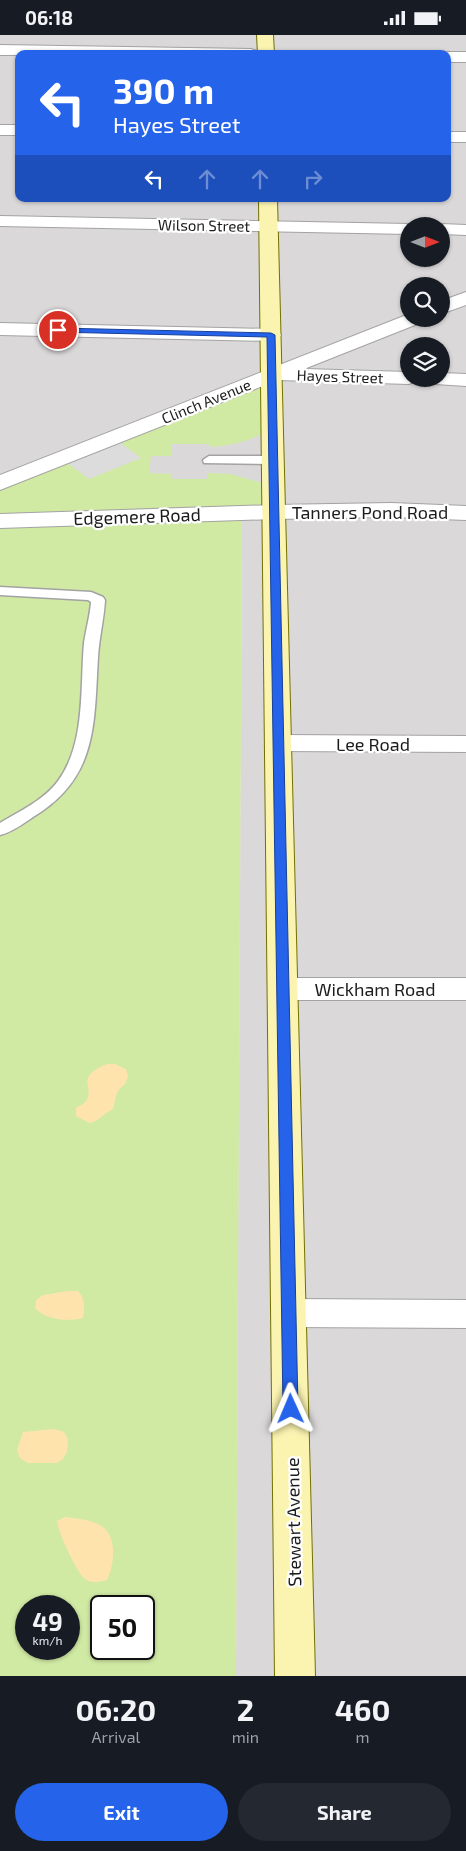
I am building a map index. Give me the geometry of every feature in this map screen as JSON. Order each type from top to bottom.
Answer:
[{"type":"main road","points":[[265,35],[266,50]]},
{"type":"main road","name":"Stewart Avenue","points":[[268,202],[296,1676]]},
{"type":"street","points":[[0,50],[15,50]]},
{"type":"street","points":[[451,57],[466,57]]},
{"type":"street","points":[[0,130],[15,130]]},
{"type":"street","points":[[451,137],[466,137]]},
{"type":"street","name":"Wilson Street","points":[[0,221],[400,229]]},
{"type":"street","points":[[450,229],[466,230]]},
{"type":"street","points":[[450,304],[466,298]]},
{"type":"street","name":"Clinch Avenue","points":[[0,483],[400,324]]},
{"type":"street","points":[[0,329],[271,335]]},
{"type":"street","name":"Hayes Street","points":[[272,375],[400,378]]},
{"type":"street","points":[[450,380],[466,380]]},
{"type":"street","name":"Tanners Pond Road","points":[[274,512],[391,510],[466,513]]},
{"type":"street","name":"Edgemere Road","points":[[0,521],[274,512]]},
{"type":"street","name":"Lee Road","points":[[279,743],[466,744]]},
{"type":"street","name":"Wickham Road","points":[[283,989],[466,989]]},
{"type":"street","points":[[289,1313],[466,1314]]},
{"type":"lane","points":[[209,460],[274,460]]},
{"type":"lane","points":[[0,591],[91,596],[98,600],[98,606],[92,637],[89,688],[81,748],[76,767],[64,785],[45,801],[0,831]]},
{"type":"shaded area","points":[[0,35],[466,35],[466,1676],[236,1676],[242,523],[0,533]]},
{"type":"shaded area","points":[[114,438],[141,458],[89,479],[62,459]]},
{"type":"green space","points":[[265,381],[266,432],[245,441],[225,446],[210,447],[209,444],[172,444],[171,456],[151,456],[149,473],[171,474],[171,479],[207,479],[208,473],[231,474],[266,484],[267,508],[242,510],[236,1676],[0,1676],[0,486]]},
{"type":"sand","points":[[107,1064],[115,1064],[126,1069],[128,1076],[115,1098],[113,1109],[90,1123],[76,1116],[76,1108],[85,1102],[88,1096],[88,1078],[97,1069]]},
{"type":"sand","points":[[78,1291],[82,1297],[84,1304],[83,1318],[71,1320],[58,1319],[45,1315],[35,1308],[36,1300],[43,1295]]},
{"type":"sand","points":[[54,1429],[64,1432],[68,1439],[67,1452],[63,1459],[57,1463],[28,1463],[20,1458],[17,1450],[23,1432]]},
{"type":"sand","points":[[65,1517],[90,1521],[108,1533],[112,1540],[113,1554],[107,1580],[89,1581],[84,1578],[76,1567],[58,1527],[57,1521]]},
{"type":"route","points":[[58,330],[271,335],[291,1409]]}]
